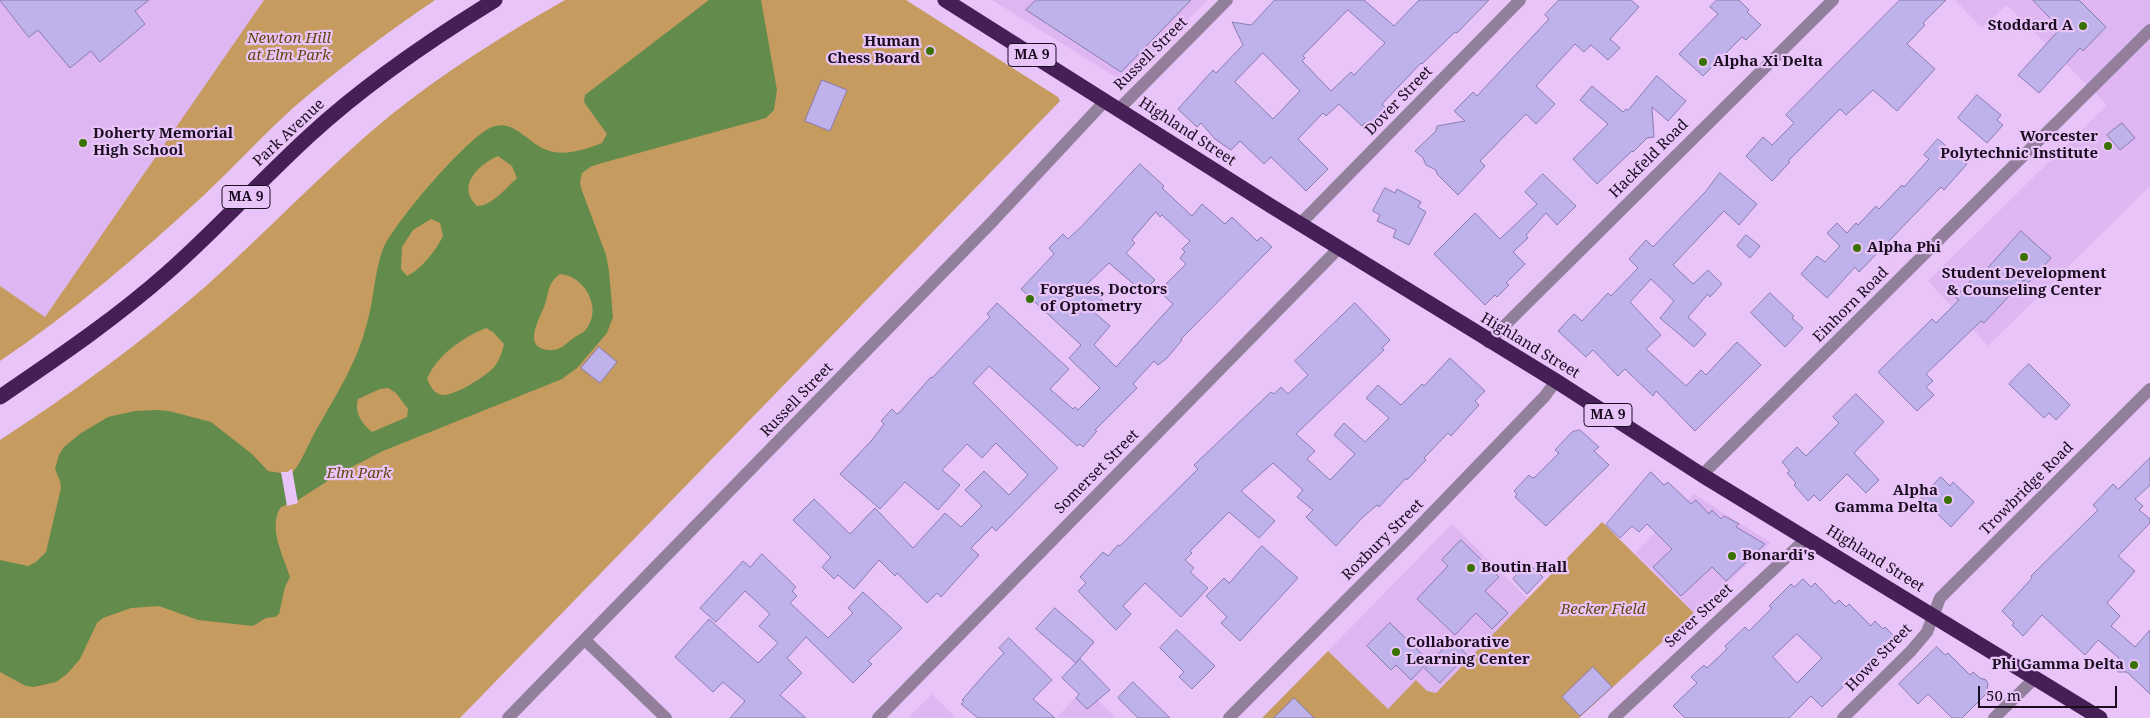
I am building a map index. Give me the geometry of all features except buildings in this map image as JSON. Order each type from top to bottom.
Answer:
[{"type":"highway","name":"Park Avenue","points":[[0,397],[96,330],[151,286],[210,233],[309,135],[355,97],[424,47],[495,0]]},
{"type":"highway","name":"Highland Street","points":[[945,0],[1488,342],[1556,381],[1702,475],[2100,718]]},
{"type":"street","name":"Russell Street","points":[[508,718],[980,236],[1112,105],[1227,0]]},
{"type":"street","name":"Dover Street","points":[[1300,224],[1520,0]]},
{"type":"street","name":"Hackfeld Road","points":[[1488,342],[1833,0]]},
{"type":"street","name":"Einhorn Road","points":[[1702,475],[2150,30]]},
{"type":"street","name":"Somerset Street","points":[[878,718],[1339,248]]},
{"type":"street","name":"Roxbury Street","points":[[1229,718],[1408,539],[1545,396],[1556,381]]},
{"type":"street","name":"Trowbridge Road","points":[[1933,616],[1940,598],[2150,390]]},
{"type":"street","name":"Sever Street","points":[[1614,718],[1807,538]]},
{"type":"street","name":"Howe Street","points":[[1842,718],[1911,651],[1927,632],[1933,616]]},
{"type":"street","points":[[585,640],[666,718]]},
{"type":"street","points":[[1994,718],[2034,678]]},
{"type":"shaded area","name":"Doherty Memorial High School","points":[[0,0],[265,0],[45,317],[0,286]]},
{"type":"shaded area","points":[[709,0],[761,0],[777,90],[774,110],[766,118],[602,163],[592,166],[582,173],[581,188],[606,255],[613,317],[607,333],[577,368],[562,379],[383,451],[340,473],[298,500],[281,507],[277,515],[276,533],[290,577],[285,587],[279,614],[275,617],[266,618],[253,626],[198,620],[159,606],[131,608],[103,618],[97,623],[80,659],[67,674],[56,682],[34,687],[26,686],[0,672],[0,560],[28,566],[36,562],[46,552],[61,488],[55,469],[59,455],[64,447],[81,433],[108,417],[135,411],[169,411],[211,422],[252,454],[268,471],[287,474],[293,472],[338,393],[363,338],[383,249],[415,202],[464,148],[490,128],[499,125],[514,129],[535,144],[550,151],[563,153],[576,151],[602,143],[607,134],[584,102],[585,95]],"holes":[[[498,156],[512,166],[517,178],[493,200],[477,206],[471,198],[469,184],[477,171]],[[431,219],[440,223],[443,236],[428,259],[407,276],[401,269],[402,247],[413,230]],[[560,274],[577,280],[588,294],[593,311],[591,320],[584,332],[562,347],[556,350],[549,350],[541,348],[536,344],[534,333],[551,285]],[[486,328],[493,332],[504,344],[498,361],[491,370],[468,386],[444,395],[437,393],[427,379],[431,370],[451,348]],[[388,388],[396,393],[408,409],[407,417],[372,432],[358,413],[358,399],[380,389]]]},
{"type":"shaded area","points":[[992,0],[1208,0],[1124,82]]},
{"type":"shaded area","name":"Worcester Polytechnic Institute","points":[[1955,0],[2150,0],[2150,186],[1988,346],[1928,281],[2107,105],[2007,5],[1982,28]]},
{"type":"shaded area","points":[[1694,494],[1771,543],[1694,613],[1635,553]]},
{"type":"shaded area","points":[[1452,524],[1528,599],[1420,710],[1397,718],[1328,651]]},
{"type":"shaded area","points":[[1085,688],[1116,718],[1056,718]]},
{"type":"shaded area","points":[[932,694],[956,718],[908,718]]},
{"type":"green space","name":"Newton Hill at Elm Park","points":[[264,0],[435,0],[362,52],[293,108],[155,240],[54,323],[0,361],[0,286],[45,317]]},
{"type":"green space","name":"Elm Park","points":[[565,0],[906,0],[1058,97],[1060,101],[460,718],[0,718],[0,440],[106,367],[157,328],[206,286],[344,156],[392,114],[476,54]]},
{"type":"green space","name":"Becker Field","points":[[1602,522],[1694,613],[1579,718],[1262,718],[1328,651],[1388,709],[1416,680],[1427,691],[1436,693]]},
{"type":"pier","points":[[292,469],[298,503],[287,506],[281,472],[287,472]]},
{"type":"place","name":"Stoddard A","points":[[2083,26]]},
{"type":"place","name":"Human Chess Board","points":[[930,51]]},
{"type":"place","name":"Alpha Xi Delta","points":[[1703,62]]},
{"type":"place","name":"Doherty Memorial High School","points":[[83,143]]},
{"type":"place","name":"Worcester Polytechnic Institute","points":[[2108,146]]},
{"type":"place","name":"Alpha Phi","points":[[1857,248]]},
{"type":"place","name":"Student Development & Counseling Center","points":[[2024,257]]},
{"type":"place","name":"Forgues, Doctors of Optometry","points":[[1030,299]]},
{"type":"place","name":"Alpha Gamma Delta","points":[[1948,500]]},
{"type":"place","name":"Bonardi's","points":[[1732,556]]},
{"type":"place","name":"Boutin Hall","points":[[1471,568]]},
{"type":"place","name":"Collaborative Learning Center","points":[[1396,652]]},
{"type":"place","name":"Phi Gamma Delta","points":[[2134,665]]}]
